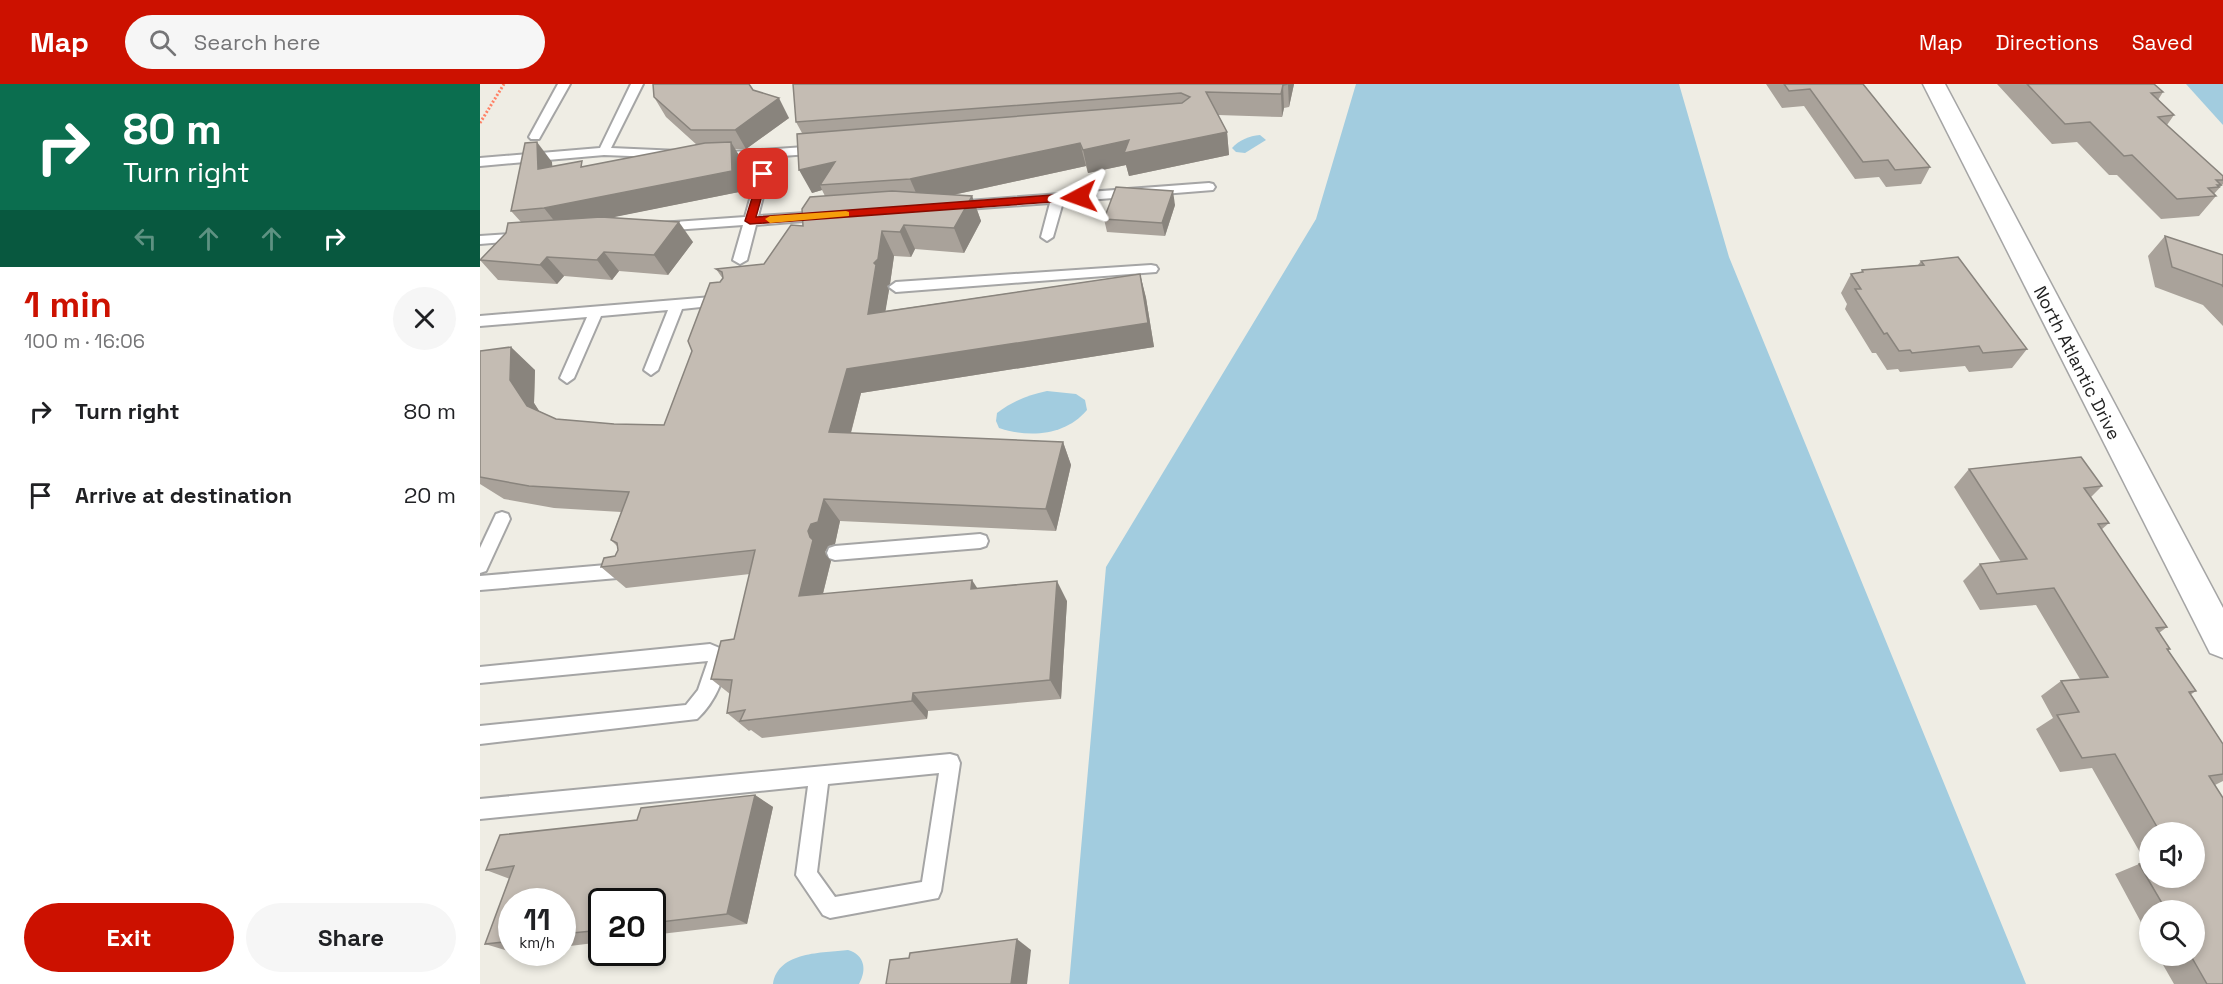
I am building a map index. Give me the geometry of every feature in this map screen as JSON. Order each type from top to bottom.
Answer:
[{"type":"street","name":"North Atlantic Drive","points":[[1934,84],[2172,548],[2223,642]]},
{"type":"lane","points":[[535,137],[564,84]]},
{"type":"lane","points":[[604,151],[637,84]]},
{"type":"lane","points":[[480,162],[604,151],[700,156],[834,148]]},
{"type":"lane","points":[[740,260],[763,174]]},
{"type":"lane","points":[[939,207],[1209,187]]},
{"type":"lane","points":[[1047,237],[1058,198]]},
{"type":"lane","points":[[644,228],[833,215]]},
{"type":"lane","points":[[480,240],[539,236]]},
{"type":"lane","points":[[896,287],[1151,269]]},
{"type":"lane","points":[[480,321],[732,301]]},
{"type":"lane","points":[[651,370],[677,305]]},
{"type":"lane","points":[[567,378],[596,312]]},
{"type":"lane","points":[[480,566],[502,519]]},
{"type":"lane","points":[[835,553],[980,541]]},
{"type":"lane","points":[[480,583],[632,570]]},
{"type":"lane","points":[[480,675],[710,652],[716,656],[717,661],[706,697],[690,713],[480,735]]},
{"type":"lane","points":[[480,808],[950,763],[931,891],[830,908],[806,874],[819,777]]},
{"type":"path","points":[[480,123],[504,84]]},
{"type":"water","points":[[1356,84],[1679,84],[1729,257],[2026,984],[1069,984],[1106,567],[1316,219]]},
{"type":"water","points":[[2186,84],[2223,84],[2223,125]]},
{"type":"water","points":[[1260,135],[1266,140],[1245,153],[1236,152],[1232,148],[1244,139]]},
{"type":"water","points":[[1047,391],[1076,394],[1085,400],[1087,410],[1078,419],[1057,430],[1034,434],[999,428],[996,421],[997,413],[1021,399]]},
{"type":"water","points":[[848,950],[858,955],[863,964],[862,979],[859,984],[773,984],[783,965],[792,960],[815,953]]},
{"type":"building","points":[[653,84],[749,84],[753,90],[779,98],[735,130],[691,130],[654,97]]},
{"type":"building","points":[[793,84],[1288,84],[1283,85],[1281,94],[1206,92],[1227,132],[1124,153],[1129,140],[1083,150],[1080,143],[910,179],[820,185],[835,162],[799,170],[797,134],[1182,103],[1190,97],[1181,93],[796,122]]},
{"type":"building","points":[[1784,84],[1863,84],[1930,167],[1895,170],[1888,160],[1863,162],[1810,89],[1789,91]]},
{"type":"building","points":[[2027,84],[2154,84],[2163,92],[2151,93],[2174,115],[2158,117],[2223,176],[2223,180],[2216,180],[2221,185],[2217,185],[2219,187],[2208,188],[2216,196],[2177,199],[2132,155],[2124,156],[2090,122],[2065,124]]},
{"type":"building","points":[[537,142],[538,169],[582,161],[581,167],[705,143],[731,142],[732,171],[544,208],[511,211],[525,143]]},
{"type":"building","points":[[1116,187],[1173,191],[1162,223],[1104,219]]},
{"type":"building","points":[[892,191],[972,196],[954,228],[904,225],[900,232],[882,231],[878,259],[874,263],[876,265],[868,314],[1140,274],[1148,323],[847,369],[829,432],[1063,442],[1046,509],[824,499],[818,522],[811,524],[808,531],[813,540],[799,596],[972,580],[971,589],[1057,581],[1050,680],[913,693],[912,701],[740,721],[745,710],[727,713],[732,680],[711,679],[721,641],[734,639],[755,550],[601,567],[604,558],[615,556],[618,550],[617,543],[611,540],[629,492],[529,486],[480,477],[480,351],[511,347],[510,380],[527,406],[556,419],[664,425],[692,351],[688,341],[710,283],[720,282],[723,278],[722,272],[716,269],[764,264],[791,225],[803,226],[802,209],[810,197]]},
{"type":"building","points":[[601,217],[679,222],[654,255],[604,252],[597,260],[547,257],[540,265],[480,260],[506,233],[508,223]]},
{"type":"building","points":[[2165,236],[2223,255],[2223,287],[2172,267]]},
{"type":"building","points":[[1958,257],[2027,349],[1983,353],[1979,346],[1912,353],[1910,350],[1899,351],[1887,333],[1884,334],[1855,289],[1861,289],[1851,274],[1863,272],[1862,270],[1924,265],[1921,261]]},
{"type":"building","points":[[2081,457],[2102,486],[2084,488],[2109,523],[2098,524],[2167,627],[2156,628],[2170,649],[2167,649],[2196,691],[2189,692],[2223,744],[2223,774],[2209,776],[2223,798],[2223,984],[2207,984],[2197,966],[2205,966],[2205,900],[2160,900],[2153,888],[2205,888],[2205,822],[2154,822],[2115,754],[2082,758],[2057,715],[2079,712],[2061,681],[2108,677],[2054,588],[1997,594],[1980,564],[2027,559],[1969,469]]},
{"type":"building","points":[[755,795],[727,914],[666,921],[666,888],[588,888],[588,931],[576,933],[576,888],[506,888],[514,866],[486,870],[500,835],[637,820],[641,808]]},
{"type":"building","points":[[498,909],[498,943],[485,944]]},
{"type":"building","points":[[1017,939],[1011,984],[886,984],[890,960],[909,958],[910,953]]},
{"type":"slow traffic","points":[[770,219],[846,214]]},
{"type":"route","points":[[763,174],[750,221],[1079,197]]}]
